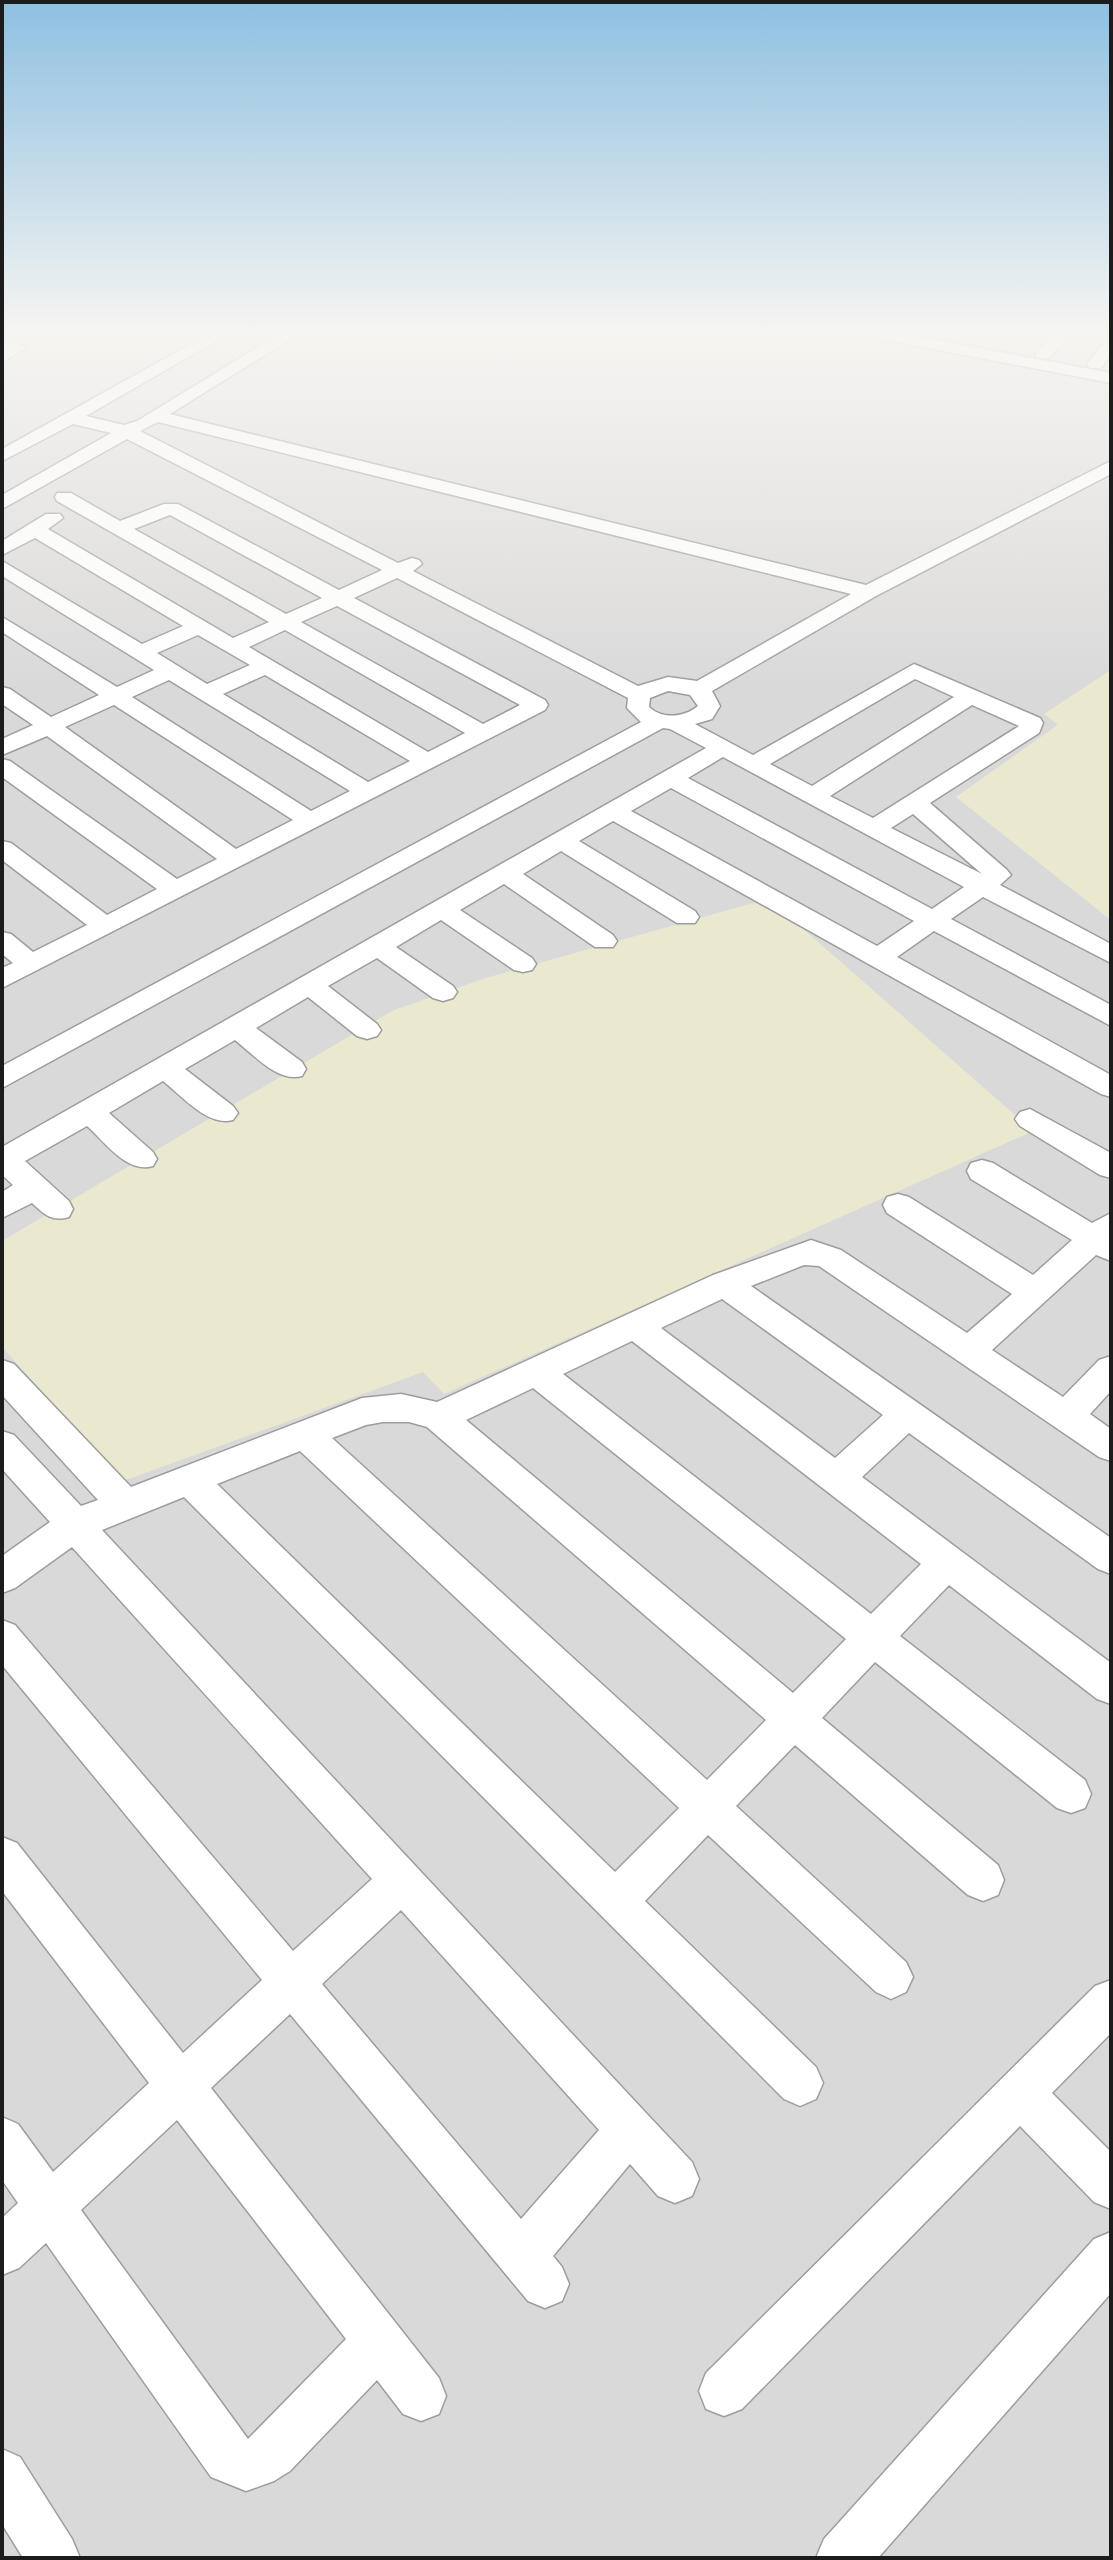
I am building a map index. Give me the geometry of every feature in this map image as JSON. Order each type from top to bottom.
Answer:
[{"type":"street","points":[[2,503],[90,452]]},
{"type":"street","points":[[193,452],[406,567],[723,748],[1111,955]]},
{"type":"street","points":[[264,452],[869,592]]},
{"type":"street","points":[[698,690],[869,592],[1109,469]]},
{"type":"street","points":[[2,549],[34,529],[70,500],[482,733]]},
{"type":"street","points":[[2,979],[537,705],[171,508],[118,528]]},
{"type":"street","points":[[34,529],[427,761]]},
{"type":"street","points":[[2,567],[367,792]]},
{"type":"street","points":[[233,646],[406,567]]},
{"type":"street","points":[[2,623],[310,821]]},
{"type":"street","points":[[141,653],[199,626]]},
{"type":"street","points":[[206,693],[266,666]]},
{"type":"street","points":[[2,748],[170,671]]},
{"type":"street","points":[[753,764],[912,672],[920,672],[1028,719],[1032,727],[874,828]]},
{"type":"street","points":[[2,1053],[653,707],[704,714],[709,706],[707,698],[698,690],[669,684],[653,707],[2,1078]]},
{"type":"street","points":[[2,694],[144,792],[234,860]]},
{"type":"street","points":[[813,796],[972,695]]},
{"type":"street","points":[[58,1209],[4,1160],[723,748]]},
{"type":"street","points":[[2,766],[175,890]]},
{"type":"street","points":[[671,778],[1111,1017]]},
{"type":"street","points":[[879,957],[996,878],[995,870],[914,802]]},
{"type":"street","points":[[613,811],[1111,1087]]},
{"type":"street","points":[[561,841],[686,917]]},
{"type":"street","points":[[2,848],[105,926]]},
{"type":"street","points":[[505,873],[604,941]]},
{"type":"street","points":[[442,909],[523,964]]},
{"type":"street","points":[[2,940],[31,964]]},
{"type":"street","points":[[378,946],[443,992]]},
{"type":"street","points":[[310,985],[367,1030]]},
{"type":"street","points":[[236,1027],[292,1069]]},
{"type":"street","points":[[165,1068],[223,1113]]},
{"type":"street","points":[[89,1111],[142,1159]]},
{"type":"street","points":[[1030,1119],[1111,1167]]},
{"type":"street","points":[[969,1351],[1034,1292],[1105,1237],[982,1171]]},
{"type":"street","points":[[2,1207],[33,1187]]},
{"type":"street","points":[[898,1205],[1034,1292]]},
{"type":"street","points":[[439,1417],[724,1284],[811,1252],[824,1255],[1111,1447]]},
{"type":"street","points":[[724,1284],[1111,1558]]},
{"type":"street","points":[[635,1326],[1111,1686]]},
{"type":"street","points":[[1066,1417],[1111,1369]]},
{"type":"street","points":[[537,1372],[1071,1794]]},
{"type":"street","points":[[2,1373],[124,1504]]},
{"type":"street","points":[[2,1577],[74,1525],[124,1504],[362,1412],[392,1406],[414,1407],[439,1417],[983,1880]]},
{"type":"street","points":[[837,1478],[907,1414]]},
{"type":"street","points":[[303,1433],[891,1977]]},
{"type":"street","points":[[2,1445],[675,2179]]},
{"type":"street","points":[[188,1479],[800,2083]]},
{"type":"street","points":[[616,1901],[948,1561]]},
{"type":"street","points":[[2,1637],[533,2270],[630,2129]]},
{"type":"street","points":[[2,1857],[421,2396]]},
{"type":"street","points":[[2,2251],[401,1881]]},
{"type":"street","points":[[724,2391],[1111,2002]]},
{"type":"street","points":[[1021,2094],[1111,2185]]},
{"type":"street","points":[[2,2140],[229,2459],[238,2465],[258,2464],[272,2453],[378,2342]]},
{"type":"street","points":[[843,2558],[1111,2256]]},
{"type":"street","points":[[2,2475],[53,2558]]},
{"type":"shaded area","points":[[2,452],[1111,452],[1111,670],[1045,714],[1059,724],[957,797],[1111,920],[1111,2558],[2,2558]]},
{"type":"green space","points":[[1111,670],[1111,920],[956,797],[1058,725],[1044,714]]},
{"type":"green space","points":[[764,900],[775,904],[1033,1131],[444,1394],[423,1372],[123,1481],[2,1347],[2,1241],[394,1010],[486,978]]}]
